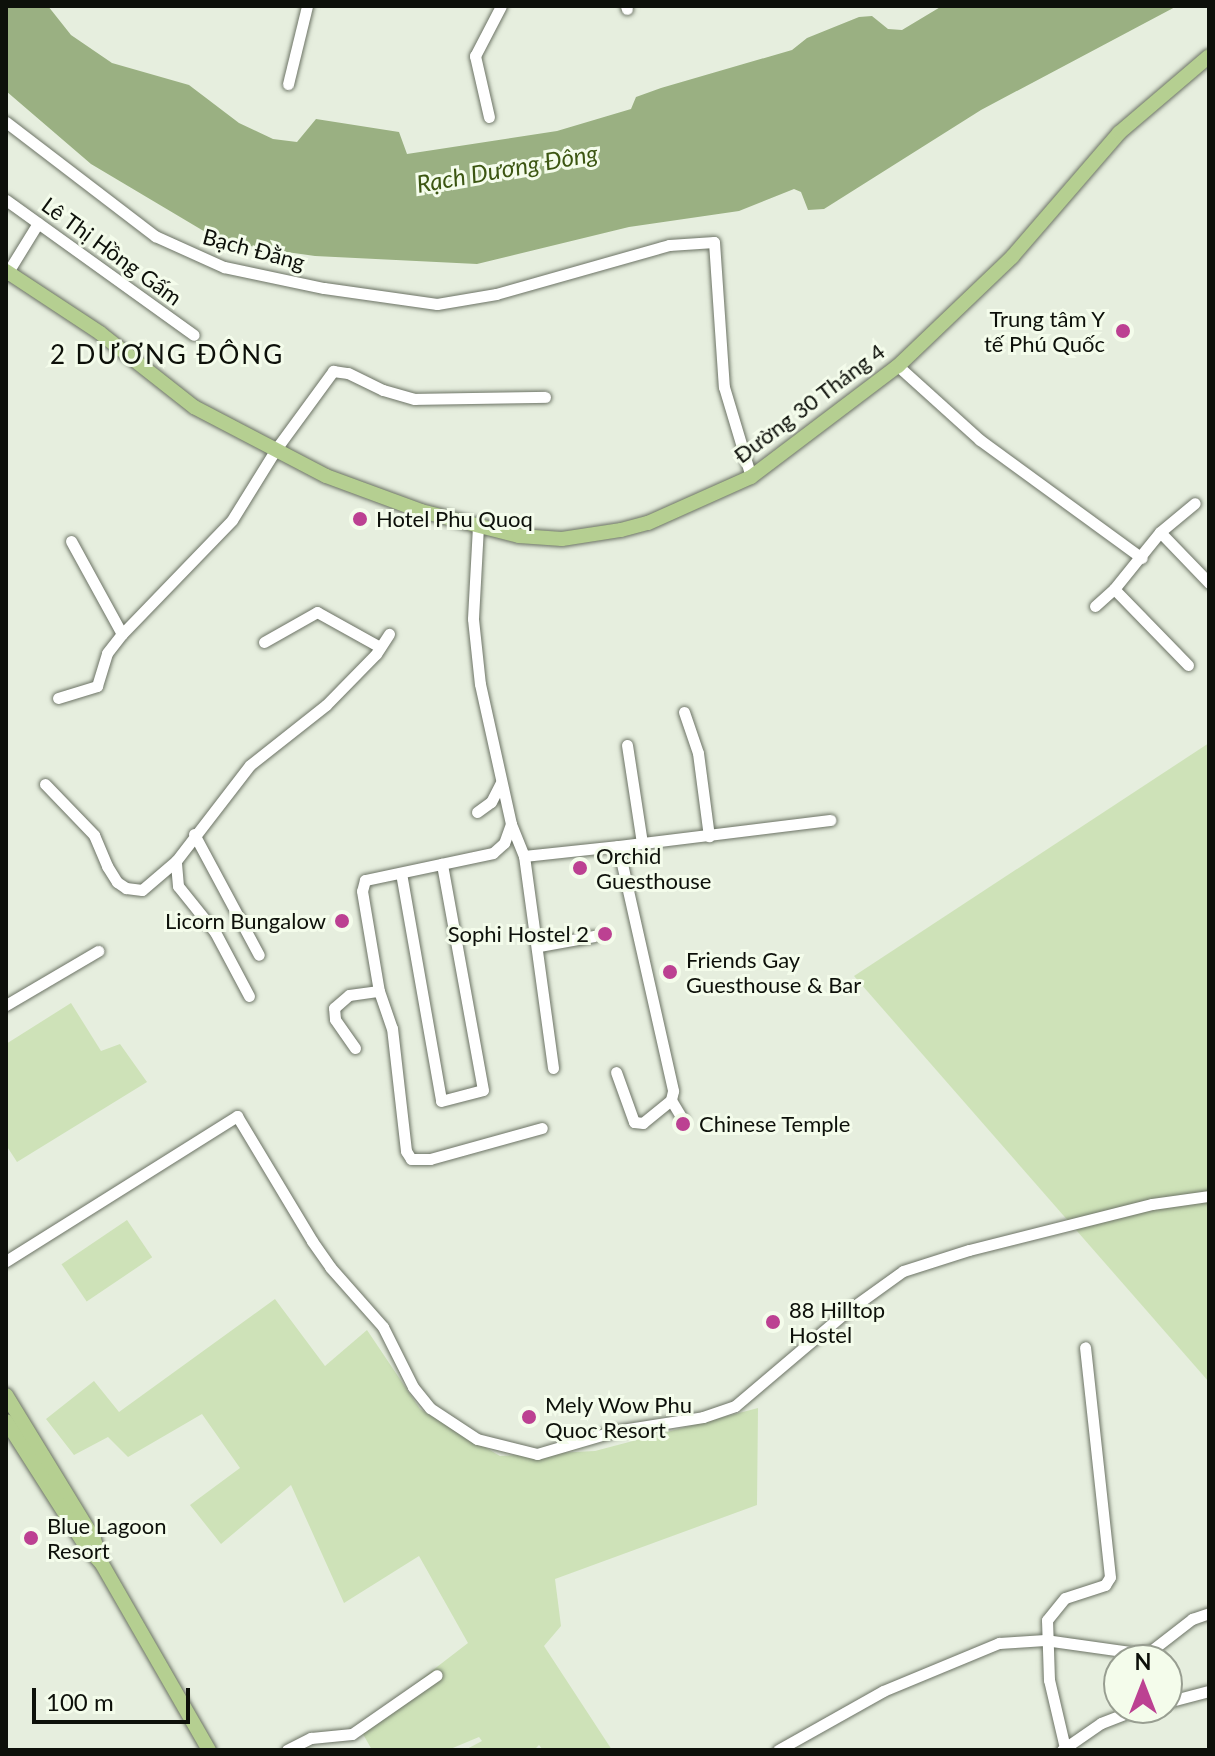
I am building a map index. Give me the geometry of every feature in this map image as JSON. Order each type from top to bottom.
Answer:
[{"type":"main road","name":"Đường 30 Tháng 4","points":[[7,272],[100,333],[194,407],[326,476],[372,494],[478,526],[547,539],[621,530],[648,523],[751,477],[898,366],[1012,257],[1119,133],[1209,56]]},
{"type":"main road","points":[[6,1395],[94,1539],[102,1564]]},
{"type":"main road","points":[[6,1421],[85,1545],[102,1564],[209,1750]]},
{"type":"street","points":[[288,84],[307,6]]},
{"type":"street","points":[[489,117],[475,56],[501,6]]},
{"type":"street","name":"Bạch Đằng","points":[[6,122],[144,229],[202,259],[324,288],[437,304],[496,294],[669,245],[714,242],[724,387],[751,477]]},
{"type":"street","name":"Lê Thị Hồng Gấm","points":[[6,200],[194,335]]},
{"type":"street","points":[[7,272],[38,223]]},
{"type":"street","points":[[898,366],[980,440],[1142,558]]},
{"type":"street","points":[[58,698],[97,686],[107,653],[232,520],[276,449],[333,371],[348,373],[383,390],[415,399],[545,397]]},
{"type":"street","points":[[1095,606],[1142,558],[1160,532],[1195,503]]},
{"type":"street","points":[[478,526],[473,619],[480,684],[511,824],[524,856],[539,946],[553,1068]]},
{"type":"street","points":[[1160,532],[1209,583]]},
{"type":"street","points":[[71,541],[122,634]]},
{"type":"street","points":[[1114,589],[1188,665]]},
{"type":"street","points":[[264,642],[317,612],[380,647]]},
{"type":"street","points":[[45,784],[94,835],[117,882],[126,888],[142,890],[192,844],[194,834],[250,765],[326,705],[389,634]]},
{"type":"street","points":[[684,712],[698,753],[709,836]]},
{"type":"street","points":[[627,745],[642,843]]},
{"type":"street","points":[[477,812],[491,802],[501,782]]},
{"type":"street","points":[[524,856],[830,820]]},
{"type":"street","points":[[511,824],[504,843],[493,853],[365,880],[362,891],[379,991],[392,1028],[404,1135],[411,1159],[430,1159],[542,1128]]},
{"type":"street","points":[[194,834],[259,955]]},
{"type":"street","points":[[616,1072],[634,1122],[643,1123],[671,1100],[673,1091],[618,846]]},
{"type":"street","points":[[176,861],[178,886],[215,932],[249,996]]},
{"type":"street","points":[[401,873],[441,1101],[483,1090],[442,864]]},
{"type":"street","points":[[539,946],[594,936]]},
{"type":"street","points":[[6,1005],[98,951]]},
{"type":"street","points":[[355,1048],[335,1019],[334,1008],[349,995],[379,991]]},
{"type":"street","points":[[671,1100],[683,1120]]},
{"type":"street","points":[[6,1261],[237,1116],[312,1241],[383,1327],[413,1387],[430,1408],[477,1439],[537,1454],[615,1431],[703,1417],[735,1406],[846,1312],[903,1271],[969,1250],[1152,1204],[1209,1196]]},
{"type":"street","points":[[1085,1347],[1110,1577],[1105,1585],[1065,1598],[1047,1620],[1045,1640],[1049,1680],[1064,1749],[1103,1722]]},
{"type":"street","points":[[778,1750],[883,1691],[986,1647],[999,1643],[1045,1640],[1137,1653],[1152,1650],[1192,1619],[1209,1613]]},
{"type":"street","points":[[287,1750],[311,1738],[352,1734],[437,1675]]},
{"type":"street","points":[[1183,1698],[1209,1691]]},
{"type":"shaded area","points":[[1209,743],[1209,1382],[854,976]]},
{"type":"shaded area","points":[[71,1003],[101,1051],[120,1044],[147,1082],[17,1162],[6,1145],[6,1044]]},
{"type":"shaded area","points":[[127,1220],[152,1257],[87,1301],[62,1264]]},
{"type":"shaded area","points":[[275,1299],[325,1366],[367,1330],[420,1409],[500,1456],[595,1451],[758,1408],[757,1505],[555,1579],[561,1626],[544,1646],[612,1750],[543,1750],[539,1745],[534,1750],[465,1750],[482,1741],[479,1737],[448,1750],[372,1750],[359,1727],[468,1643],[419,1556],[344,1603],[291,1485],[221,1544],[190,1505],[240,1468],[202,1414],[128,1457],[108,1437],[74,1455],[46,1419],[94,1381],[119,1412]]},
{"type":"water","name":"Rạch Dương Đông","points":[[6,6],[48,6],[71,35],[112,63],[189,85],[239,123],[273,139],[297,142],[316,119],[399,132],[407,154],[557,131],[631,109],[636,97],[792,50],[807,38],[859,17],[872,16],[888,29],[902,30],[942,6],[1177,6],[981,110],[824,209],[808,210],[801,192],[794,189],[739,211],[629,227],[477,264],[315,256],[258,248],[207,233],[91,164],[6,91]]},
{"type":"place","name":"Trung tâm Y tế Phú Quốc","points":[[1123,331]]},
{"type":"place","name":"Hotel Phu Quoq","points":[[360,519]]},
{"type":"place","name":"Orchid Guesthouse","points":[[580,868]]},
{"type":"place","name":"Licorn Bungalow","points":[[342,921]]},
{"type":"place","name":"Sophi Hostel 2","points":[[605,934]]},
{"type":"place","name":"Friends Gay Guesthouse & Bar","points":[[670,972]]},
{"type":"place","name":"Chinese Temple","points":[[683,1124]]},
{"type":"place","name":"88 Hilltop Hostel","points":[[773,1322]]},
{"type":"place","name":"Mely Wow Phu Quoc Resort","points":[[529,1417]]},
{"type":"place","name":"Blue Lagoon Resort","points":[[31,1538]]},
{"type":"district","name":"2 DƯƠNG ĐÔNG","points":[[167,355]]}]
